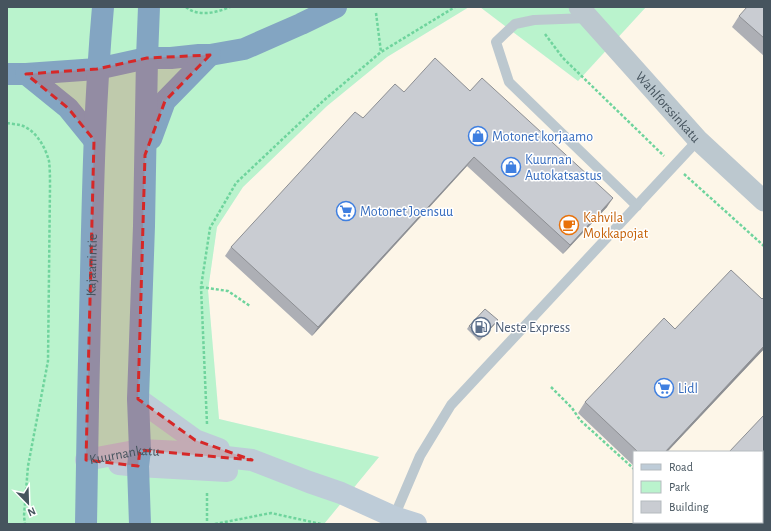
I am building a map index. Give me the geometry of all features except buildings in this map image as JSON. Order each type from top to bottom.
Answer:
[{"type":"highway","points":[[17,74],[97,69],[147,58],[210,55],[244,49],[336,7]]},
{"type":"highway","points":[[140,524],[138,399],[149,12]]},
{"type":"highway","name":"Kajaanintie","points":[[86,524],[86,460],[94,140],[97,69],[102,16]]},
{"type":"highway","points":[[145,155],[165,101],[210,55]]},
{"type":"highway","points":[[17,74],[68,108],[94,140]]},
{"type":"street","name":"Wahlforssinkatu","points":[[583,13],[698,140],[764,201]]},
{"type":"street","points":[[138,399],[195,440],[252,460]]},
{"type":"street","name":"Kuurnankatu","points":[[86,460],[139,458],[182,452],[252,460],[340,493],[394,517],[416,524]]},
{"type":"street","name":"Kuurnankatu","points":[[139,458],[184,468],[252,473],[309,482]]},
{"type":"lane","points":[[583,13],[515,24],[496,42],[509,82],[637,206]]},
{"type":"lane","points":[[394,517],[420,456],[451,405],[698,140]]},
{"type":"path","points":[[186,7],[195,13],[208,13],[230,7]]},
{"type":"path","points":[[207,427],[201,287],[210,228],[236,183],[323,101],[381,52],[455,7]]},
{"type":"path","points":[[376,13],[381,52]]},
{"type":"path","points":[[534,20],[563,58],[675,166],[764,246]]},
{"type":"path","points":[[7,123],[21,126],[39,139],[45,149],[49,161],[48,360],[28,466],[24,516],[25,524]]},
{"type":"path","points":[[201,287],[228,291],[250,306]]},
{"type":"path","points":[[552,387],[572,408],[580,420],[633,468]]},
{"type":"path","points":[[207,493],[207,524]]},
{"type":"path","points":[[215,524],[271,513],[321,524]]},
{"type":"highlighted area","points":[[210,55],[165,101],[145,155],[138,399],[195,440],[252,460],[140,450],[138,466],[86,460],[94,140],[68,108],[26,74],[97,69],[147,58]]},
{"type":"shaded area","points":[[469,7],[480,7],[578,81],[646,7],[764,7],[764,524],[324,524],[379,457],[219,419],[208,290],[217,227],[243,187],[327,106],[387,57]]},
{"type":"green space","points":[[7,7],[469,7],[387,57],[327,106],[243,187],[217,227],[208,290],[219,419],[379,457],[324,524],[7,524]]},
{"type":"green space","points":[[480,7],[646,7],[578,81]]},
{"type":"place","name":"Motonet korjaamo","points":[[478,136]]},
{"type":"place","name":"Kuurnan Autokatsastus","points":[[511,167]]},
{"type":"place","name":"Motonet Joensuu","points":[[346,211]]},
{"type":"place","name":"Kahvila Mokkapojat","points":[[569,225]]},
{"type":"place","name":"Neste Express","points":[[481,327]]},
{"type":"place","name":"Lidl","points":[[664,388]]}]
